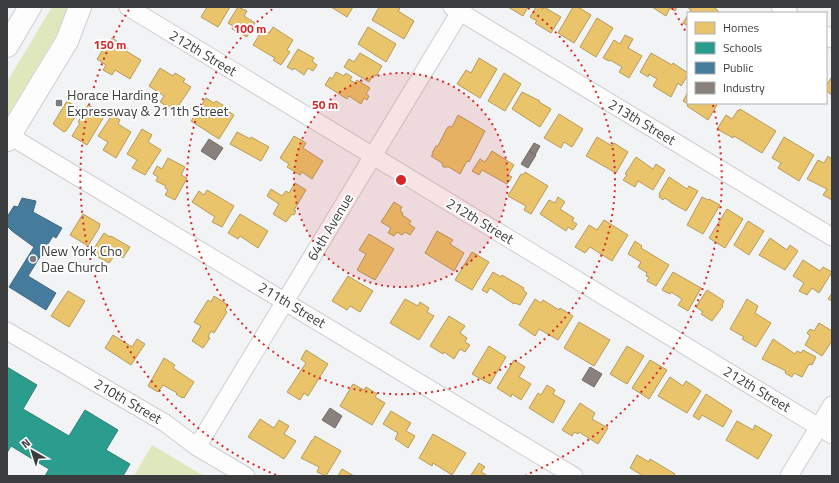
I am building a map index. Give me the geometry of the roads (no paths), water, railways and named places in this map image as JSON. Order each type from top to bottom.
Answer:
[{"type":"main road","points":[[7,46],[30,7]]},
{"type":"main road","points":[[8,138],[67,41],[80,7]]},
{"type":"street","name":"212th Street","points":[[128,7],[825,431]]},
{"type":"street","name":"64th Avenue","points":[[197,447],[373,156],[458,9]]},
{"type":"street","name":"213th Street","points":[[458,9],[832,237]]},
{"type":"street","name":"211th Street","points":[[8,138],[285,301],[574,476]]},
{"type":"street","name":"210th Street","points":[[7,331],[165,423],[197,447],[246,476]]},
{"type":"street","points":[[789,476],[825,431],[832,405]]},
{"type":"place","name":"Horace Harding Expressway & 211th Street","points":[[59,103]]},
{"type":"place","name":"New York Cho Dae Church","points":[[33,259]]}]
